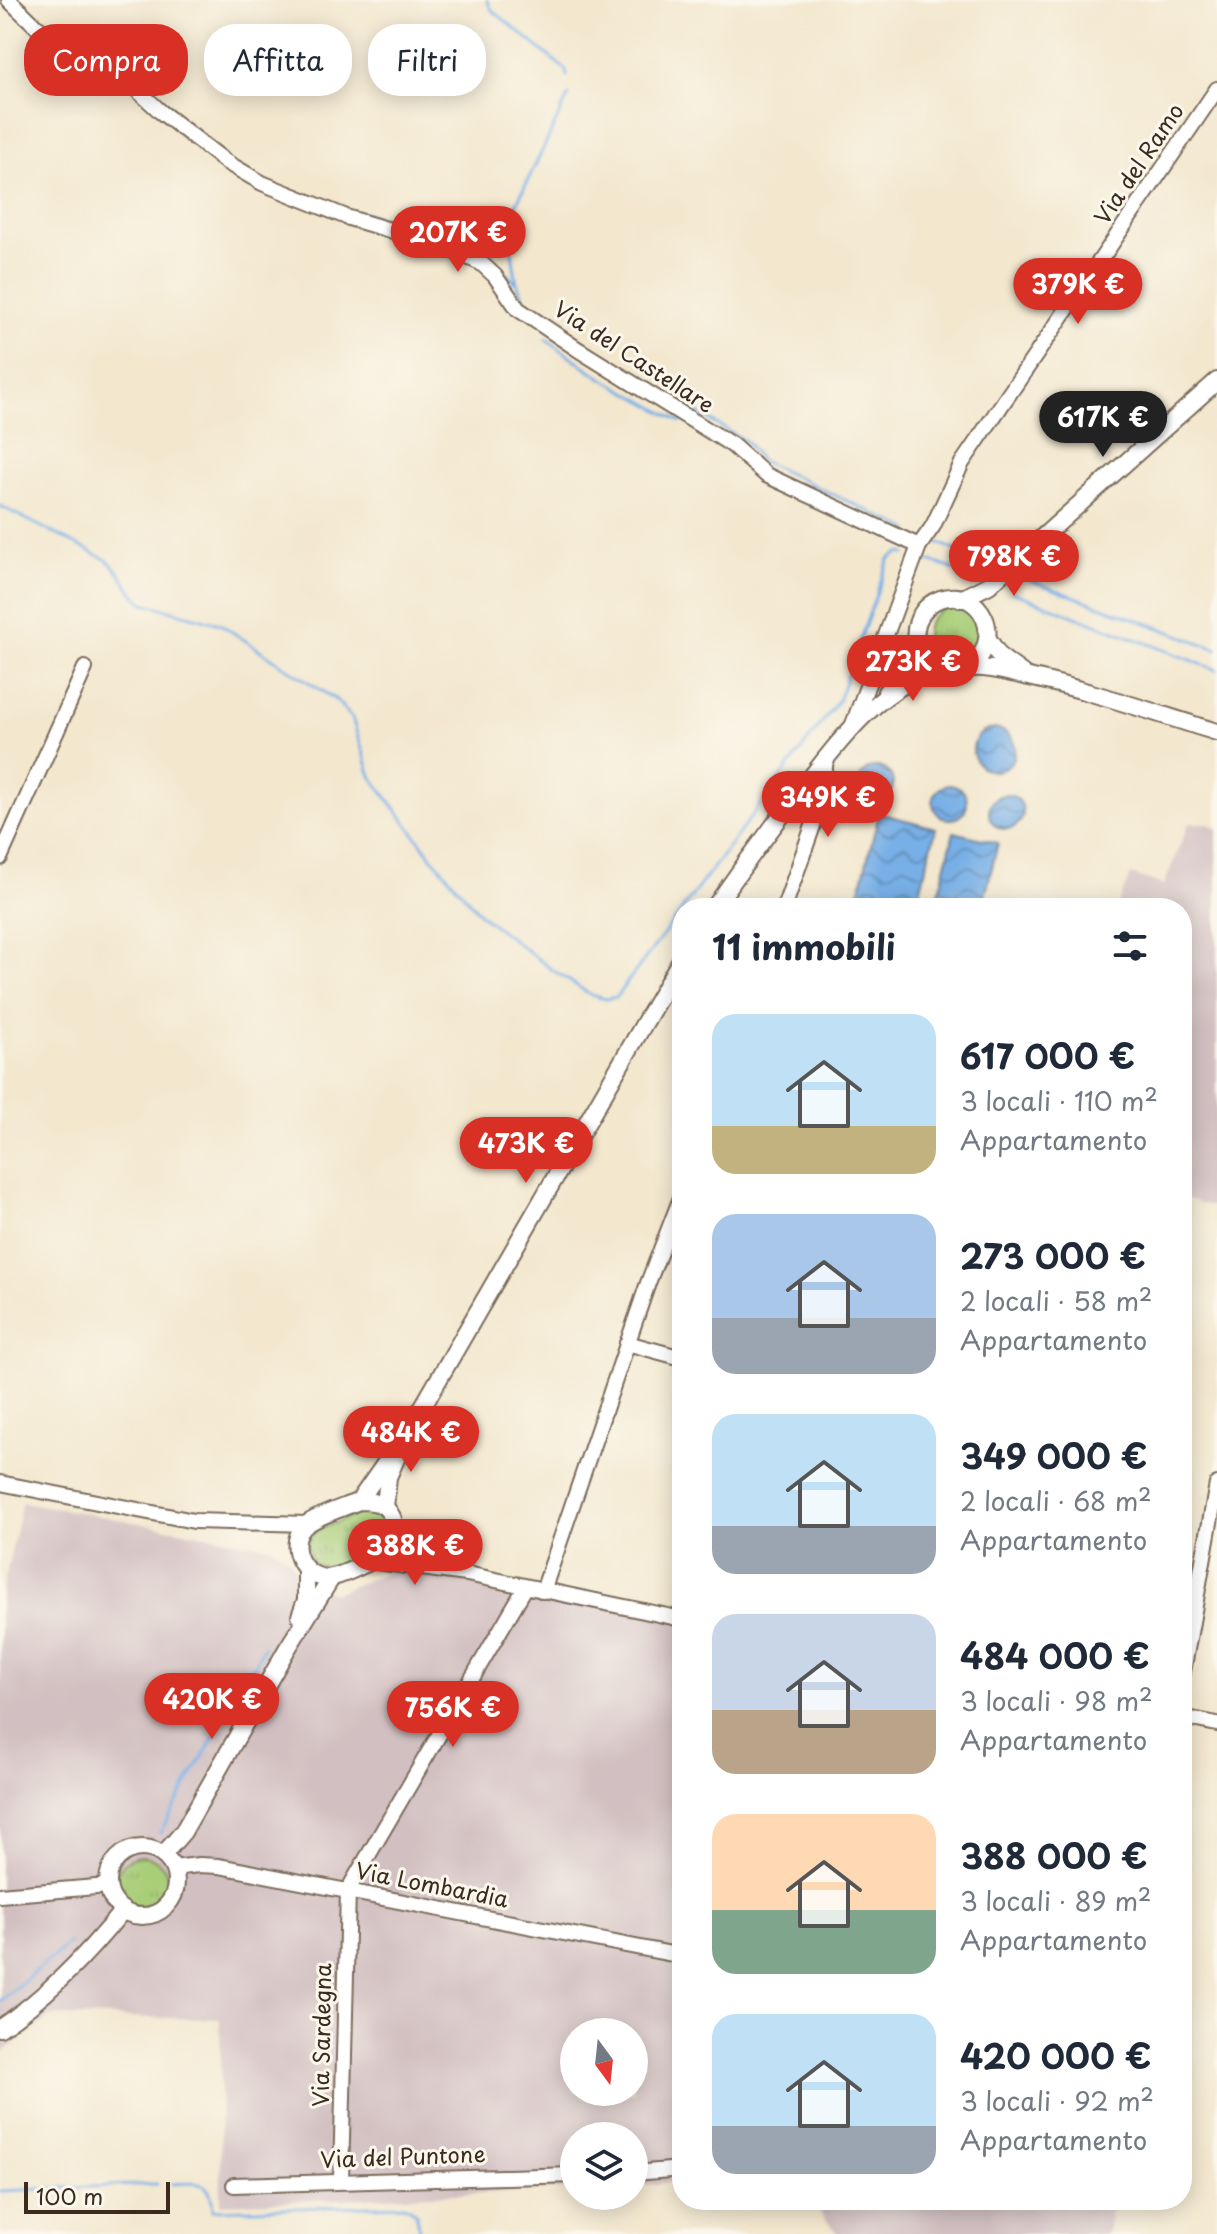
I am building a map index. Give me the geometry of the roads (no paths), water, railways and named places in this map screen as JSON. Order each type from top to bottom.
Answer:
[{"type":"main road","points":[[961,599],[989,585],[1014,565],[1217,381]]},
{"type":"main road","points":[[969,668],[984,653],[988,639],[985,618],[997,588],[1014,565]]},
{"type":"main road","points":[[873,708],[908,662],[915,642],[916,623],[925,609],[940,599],[961,599],[972,604],[985,618]]},
{"type":"main road","points":[[988,639],[1000,657],[1031,678]]},
{"type":"main road","points":[[915,642],[921,655],[939,670]]},
{"type":"main road","points":[[721,898],[774,824],[851,729],[873,708],[913,679],[939,670],[954,672],[969,668],[1031,678],[1217,732]]},
{"type":"main road","points":[[359,1501],[407,1434],[672,975]]},
{"type":"main road","points":[[385,1507],[388,1477],[407,1434]]},
{"type":"main road","points":[[359,1501],[374,1501],[385,1507],[393,1518],[395,1530],[393,1542],[386,1552],[332,1577],[317,1577],[306,1571],[301,1564],[297,1545],[299,1534],[307,1524],[359,1501]]},
{"type":"main road","points":[[287,1649],[306,1600],[306,1571]]},
{"type":"main road","points":[[168,1862],[287,1649],[332,1577]]},
{"type":"main road","points":[[147,1848],[168,1862],[176,1884],[166,1906],[150,1915],[141,1916],[123,1910],[113,1900],[108,1886],[111,1868],[121,1854],[147,1848]]},
{"type":"main road","points":[[0,2028],[58,1982],[95,1945],[123,1910]]},
{"type":"street","name":"Via del Castellare","points":[[9,0],[38,28],[107,62],[161,112],[226,162],[262,183],[319,206],[437,244],[481,263],[495,276],[518,309],[732,445],[766,475],[919,546]]},
{"type":"street","name":"Via del Ramo","points":[[919,546],[933,526],[962,463],[989,420],[1217,89]]},
{"type":"street","points":[[851,729],[919,546]]},
{"type":"street","points":[[0,858],[85,668]]},
{"type":"street","points":[[788,898],[821,803],[826,759]]},
{"type":"street","points":[[543,1591],[627,1343],[672,1234]]},
{"type":"street","points":[[627,1343],[672,1355]]},
{"type":"street","points":[[0,1483],[194,1521],[307,1524]]},
{"type":"street","points":[[1192,1622],[1217,1484]]},
{"type":"street","points":[[395,1530],[410,1548],[467,1574]]},
{"type":"street","points":[[368,1561],[467,1574],[672,1617]]},
{"type":"street","points":[[348,1890],[525,1588]]},
{"type":"street","points":[[1192,1719],[1217,1724]]},
{"type":"street","name":"Via Lombardia","points":[[168,1862],[219,1866],[672,1954]]},
{"type":"street","points":[[0,1895],[108,1886]]},
{"type":"street","name":"Via Sardegna","points":[[341,2180],[348,1890]]},
{"type":"street","points":[[648,2172],[672,2170]]},
{"type":"street","name":"Via del Puntone","points":[[234,2185],[560,2175]]},
{"type":"water","points":[[994,729],[1009,735],[1015,750],[1009,765],[994,771],[979,765],[973,750],[979,735]]},
{"type":"water","points":[[876,767],[888,772],[893,784],[888,796],[876,801],[864,796],[859,784],[864,772]]},
{"type":"water","points":[[950,785],[962,790],[967,802],[962,814],[950,819],[938,814],[933,802],[938,790]]},
{"type":"water","points":[[1006,795],[1018,800],[1023,812],[1018,824],[1006,829],[994,824],[989,812],[994,800]]},
{"type":"water","points":[[879,813],[936,828],[918,898],[858,897]]},
{"type":"water","points":[[954,832],[998,843],[984,898],[938,898]]},
{"type":"waterway","points":[[487,0],[491,9],[566,70],[567,76]]},
{"type":"waterway","points":[[517,284],[508,228],[569,95]]},
{"type":"waterway","points":[[365,213],[453,237],[478,251]]},
{"type":"waterway","points":[[491,258],[517,284],[529,307],[747,442],[760,460],[909,530]]},
{"type":"waterway","points":[[546,339],[600,377],[681,422]]},
{"type":"waterway","points":[[0,506],[107,560],[144,603],[220,624],[336,700],[352,718],[371,776],[431,856],[481,915],[551,969],[591,995],[606,999],[616,997],[672,923]]},
{"type":"waterway","points":[[937,542],[986,564]]},
{"type":"waterway","points":[[690,898],[838,701],[889,559],[899,553],[905,554]]},
{"type":"waterway","points":[[923,559],[971,575]]},
{"type":"waterway","points":[[1024,578],[1217,649]]},
{"type":"waterway","points":[[1012,592],[1217,670]]},
{"type":"waterway","points":[[239,1695],[264,1646]]},
{"type":"waterway","points":[[160,1833],[230,1708]]},
{"type":"waterway","points":[[0,2001],[69,1943]]},
{"type":"waterway","points":[[172,2184],[196,2183],[206,2187],[213,2210],[404,2205],[415,2213],[419,2234]]},
{"type":"waterway","points":[[0,2191],[157,2184]]}]
